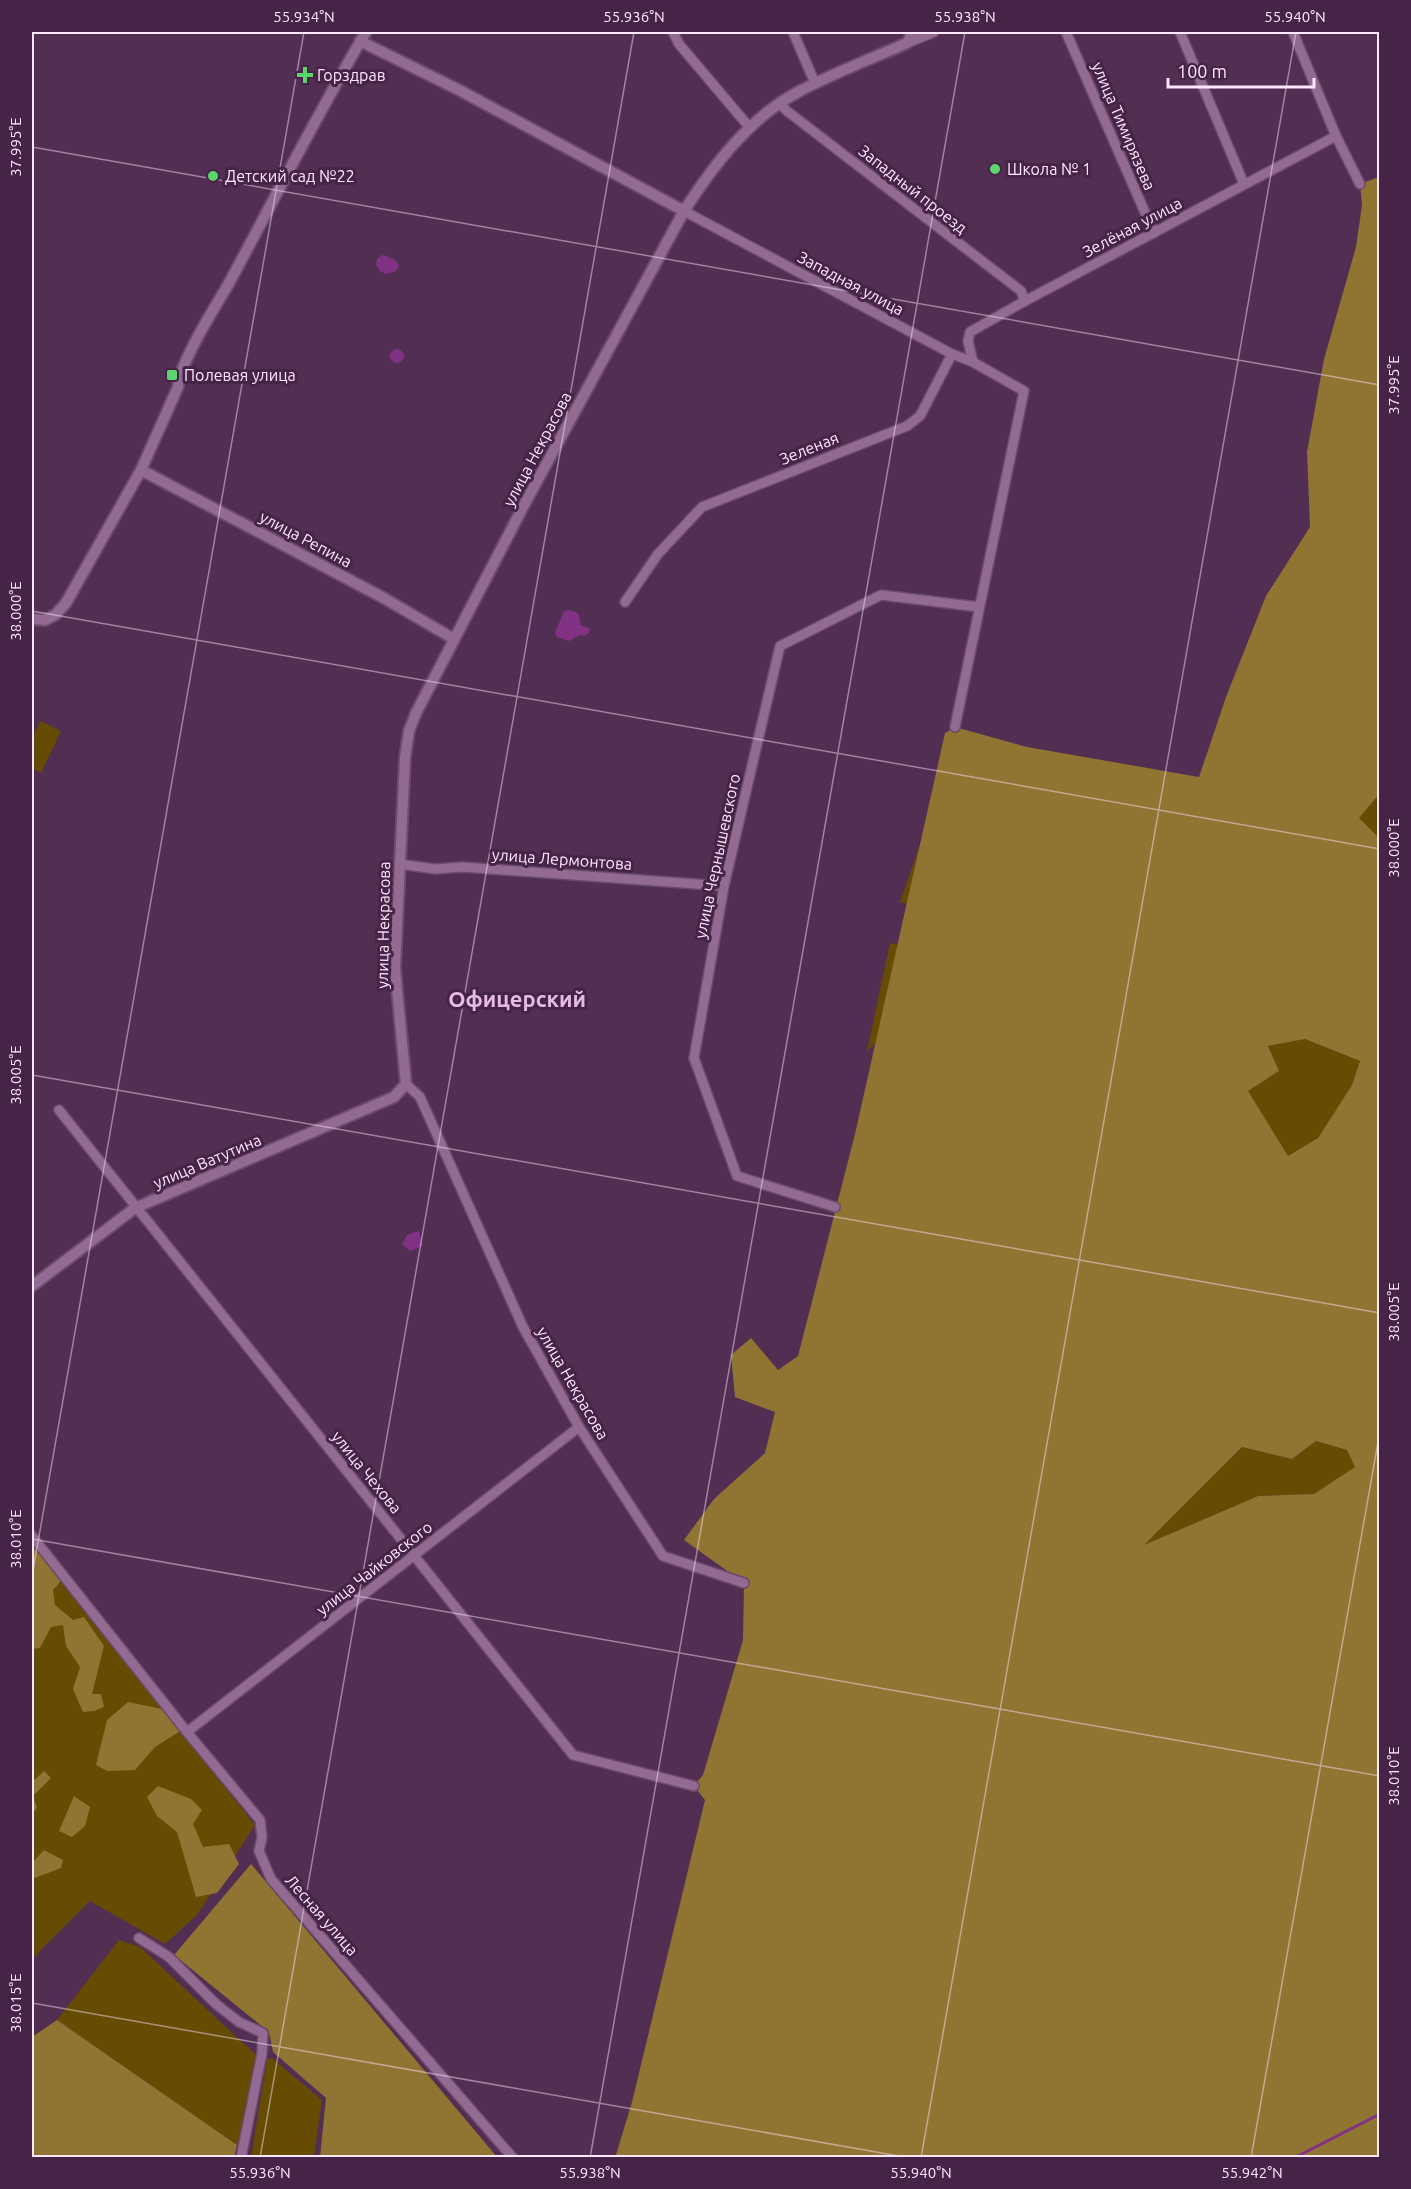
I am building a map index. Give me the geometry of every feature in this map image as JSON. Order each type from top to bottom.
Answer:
[{"type":"street","points":[[674,32],[679,44],[750,128]]},
{"type":"street","points":[[793,32],[815,83]]},
{"type":"street","points":[[907,43],[913,32]]},
{"type":"street","points":[[907,43],[934,32]]},
{"type":"street","name":"улица Тимирязева","points":[[1066,32],[1154,233]]},
{"type":"street","points":[[1180,32],[1244,184]]},
{"type":"street","points":[[1293,32],[1336,136],[1360,184]]},
{"type":"street","points":[[32,619],[45,620],[55,615],[66,603],[141,470],[178,387],[178,378],[298,152],[363,36]]},
{"type":"street","name":"Западная улица","points":[[363,36],[469,96],[1024,391],[955,727]]},
{"type":"street","name":"улица Некрасова","points":[[744,1583],[663,1556],[579,1427],[523,1327],[420,1097],[406,1083],[395,968],[405,758],[409,731],[416,713],[454,639],[684,211],[706,176],[750,128],[779,103],[815,83],[907,43]]},
{"type":"street","name":"Западный проезд","points":[[779,103],[1021,291],[1025,301]]},
{"type":"street","name":"Зелёная улица","points":[[973,362],[968,341],[970,332],[1336,136]]},
{"type":"street","name":"Зеленая","points":[[625,602],[658,554],[702,507],[907,426],[920,416],[952,354]]},
{"type":"street","name":"улица Репина","points":[[141,470],[382,597],[454,639]]},
{"type":"street","name":"улица Чернышевского","points":[[835,1207],[737,1176],[694,1058],[724,886],[780,646],[881,595],[979,608]]},
{"type":"street","name":"улица Лермонтова","points":[[399,864],[435,869],[463,867],[724,886]]},
{"type":"street","name":"улица Ватутина","points":[[32,1286],[135,1208],[394,1097],[406,1083]]},
{"type":"street","name":"улица Чехова","points":[[59,1110],[573,1755],[694,1786]]},
{"type":"street","name":"улица Чайковского","points":[[187,1732],[579,1427]]},
{"type":"street","name":"Лесная улица","points":[[32,1536],[187,1732],[260,1820],[262,1837],[259,1851],[271,1879],[513,2157]]},
{"type":"street","points":[[139,1938],[169,1957],[216,2004],[239,2022],[263,2033],[262,2053],[241,2157]]},
{"type":"shaded area","points":[[1379,177],[1380,793],[1359,818],[1380,839],[1379,2157],[615,2158],[632,2102],[705,1800],[694,1786],[703,1775],[743,1640],[744,1583],[684,1540],[714,1499],[765,1453],[775,1412],[735,1397],[731,1355],[751,1338],[778,1370],[798,1356],[855,1134],[945,733],[955,727],[1027,747],[1199,777],[1226,697],[1266,596],[1310,527],[1307,452],[1324,359],[1356,247],[1362,205],[1360,184]],"holes":[[[1305,1039],[1360,1061],[1352,1085],[1318,1138],[1288,1156],[1248,1091],[1279,1071],[1268,1046]],[[1316,1441],[1347,1450],[1355,1467],[1314,1494],[1258,1496],[1144,1545],[1242,1447],[1292,1459]]]},
{"type":"shaded area","points":[[382,255],[392,258],[399,265],[396,271],[386,274],[380,271],[376,265],[377,259]]},
{"type":"shaded area","points":[[394,349],[400,349],[404,356],[400,363],[394,363],[390,359],[390,353]]},
{"type":"shaded area","points":[[564,611],[578,613],[581,625],[590,629],[589,633],[584,636],[580,635],[569,641],[557,637],[555,633]]},
{"type":"shaded area","points":[[40,721],[61,731],[41,773],[32,768],[32,739]]},
{"type":"shaded area","points":[[1379,793],[1379,839],[1358,818]]},
{"type":"shaded area","points":[[922,839],[918,907],[900,902]]},
{"type":"shaded area","points":[[890,943],[906,947],[903,1017],[867,1051]]},
{"type":"shaded area","points":[[1305,1039],[1360,1061],[1352,1085],[1318,1138],[1288,1156],[1247,1091],[1279,1071],[1268,1045]]},
{"type":"shaded area","points":[[419,1231],[423,1246],[410,1251],[402,1244],[407,1235]]},
{"type":"shaded area","points":[[1316,1441],[1347,1450],[1356,1467],[1314,1494],[1258,1496],[1142,1546],[1242,1447],[1292,1459]]},
{"type":"shaded area","points":[[32,1541],[62,1580],[53,1590],[55,1605],[73,1620],[84,1617],[104,1646],[92,1694],[101,1694],[104,1707],[94,1711],[83,1712],[73,1689],[80,1667],[66,1646],[63,1625],[51,1627],[40,1648],[32,1649]]},
{"type":"shaded area","points":[[32,1546],[255,1825],[197,1915],[165,1944],[90,1901],[32,1959]]},
{"type":"shaded area","points":[[128,1702],[167,1710],[182,1730],[155,1747],[135,1770],[107,1771],[96,1765],[107,1720]]},
{"type":"shaded area","points":[[44,1771],[51,1778],[33,1796],[37,1808],[32,1814],[32,1782]]},
{"type":"shaded area","points":[[158,1786],[191,1799],[202,1810],[193,1824],[203,1847],[229,1844],[239,1864],[217,1893],[196,1897],[177,1832],[157,1816],[147,1797]]},
{"type":"shaded area","points":[[74,1796],[90,1807],[85,1826],[72,1837],[59,1831]]},
{"type":"shaded area","points":[[44,1850],[63,1860],[61,1868],[32,1879],[32,1863]]},
{"type":"shaded area","points":[[251,1864],[497,2157],[320,2157],[326,2098],[273,2052],[269,2032],[174,1955]]},
{"type":"shaded area","points":[[119,1940],[140,1947],[256,2055],[245,2124],[237,2145],[57,2020]]},
{"type":"shaded area","points":[[57,2020],[237,2145],[234,2157],[32,2157],[32,2037]]},
{"type":"shaded area","points":[[272,2058],[322,2100],[314,2157],[251,2157],[267,2059]]},
{"type":"waterway","points":[[1294,2158],[1380,2114]]},
{"type":"place","name":"Горздрав","points":[[305,75]]},
{"type":"place","name":"Школа № 1","points":[[995,169]]},
{"type":"place","name":"Детский сад №22","points":[[213,176]]},
{"type":"place","name":"Полевая улица","points":[[172,375]]},
{"type":"district","name":"Офицерский","points":[[517,998]]}]
